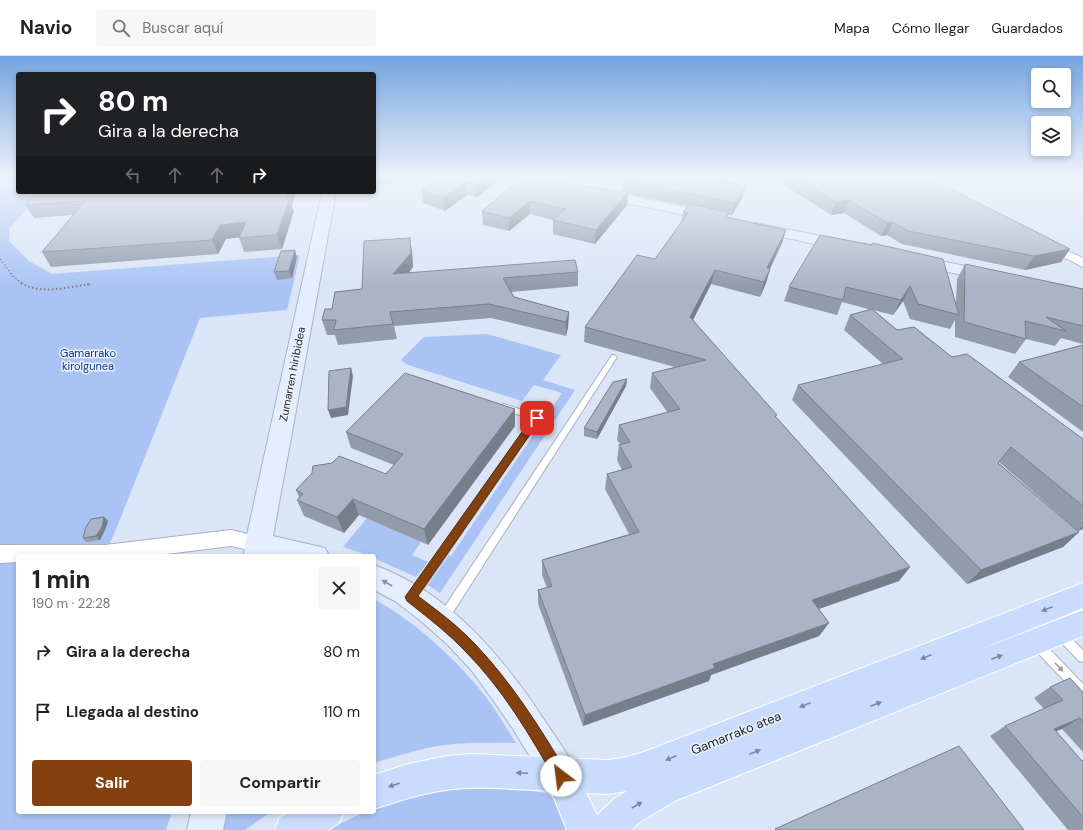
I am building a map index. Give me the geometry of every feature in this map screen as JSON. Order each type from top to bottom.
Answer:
[{"type":"main road","name":"Gamarrako atea","points":[[376,791],[408,781],[447,773],[470,771],[522,772],[561,776],[608,777],[623,775],[644,769],[1083,595]]},
{"type":"main road","points":[[607,830],[626,811],[663,789],[1059,632]]},
{"type":"main road","points":[[561,776],[585,830]]},
{"type":"main road","points":[[293,830],[322,814]]},
{"type":"street","name":"Zumarren hiribidea","points":[[257,550],[325,214]]},
{"type":"street","points":[[696,214],[723,220]]},
{"type":"street","points":[[739,223],[856,248]]},
{"type":"street","points":[[1035,238],[1083,263]]},
{"type":"street","points":[[903,258],[1005,279]]},
{"type":"street","points":[[0,554],[105,553],[231,538],[257,550],[296,554]]},
{"type":"street","points":[[376,578],[411,597],[442,621],[470,647],[500,681],[535,731],[561,776]]},
{"type":"street","points":[[205,830],[209,814]]},
{"type":"lane","points":[[442,621],[614,357]]},
{"type":"lane","points":[[411,597],[537,418],[499,405]]},
{"type":"lane","points":[[1059,632],[1083,657]]},
{"type":"lane","points":[[1059,632],[1083,692]]},
{"type":"path","points":[[0,259],[20,284],[26,288],[41,290],[91,284]]},
{"type":"green space","name":"Gamarrako kirolgunea","points":[[0,214],[23,214],[10,227],[9,241],[29,261],[52,274],[300,255],[287,310],[200,318],[105,554],[16,554],[16,814],[171,814],[166,830],[0,830]]},
{"type":"green space","points":[[487,334],[561,355],[543,380],[575,390],[440,593],[428,585],[449,555],[451,556],[562,393],[534,385],[522,401],[408,365],[401,360],[424,337]]},
{"type":"green space","points":[[367,518],[421,542],[412,555],[428,562],[416,577],[376,559],[376,554],[364,554],[343,547]]},
{"type":"green space","points":[[376,600],[420,630],[448,655],[486,697],[516,743],[472,743],[445,745],[400,755],[376,762]]},
{"type":"green space","points":[[467,787],[498,787],[533,790],[542,792],[554,799],[563,816],[565,830],[326,830],[361,814],[376,814],[376,808],[402,799]]},
{"type":"green space","points":[[221,814],[268,814],[245,830],[217,830]]},
{"type":"building","points":[[74,214],[284,214],[277,235],[239,238],[246,222],[220,225],[212,240],[42,252]]},
{"type":"building","points":[[494,214],[514,214],[509,218]]},
{"type":"building","points":[[560,214],[609,214],[596,230],[553,220]]},
{"type":"building","points":[[687,214],[727,214],[726,217],[786,230],[767,268],[770,269],[764,282],[715,270],[690,317],[777,415],[775,416],[910,567],[812,600],[829,623],[713,664],[715,668],[585,715],[538,590],[552,586],[542,560],[639,532],[607,474],[632,467],[619,445],[630,442],[619,425],[680,409],[652,373],[706,360],[585,327],[637,255],[655,259]]},
{"type":"building","points":[[872,214],[1001,214],[1070,249],[1034,256],[908,231],[893,222],[887,223]]},
{"type":"building","points":[[820,235],[872,245],[872,243],[943,259],[959,315],[918,304],[910,286],[901,300],[846,287],[843,300],[789,287]]},
{"type":"building","points":[[410,238],[411,253],[393,274],[575,260],[578,272],[503,278],[514,297],[569,312],[566,322],[489,304],[390,312],[393,324],[334,330],[336,320],[322,320],[325,309],[332,309],[335,292],[362,289],[364,241]]},
{"type":"building","points":[[295,250],[289,271],[274,272],[281,251]]},
{"type":"building","points":[[965,264],[1083,289],[1083,326],[1046,317],[1066,331],[1025,321],[1026,339],[964,322]]},
{"type":"building","points":[[872,309],[897,330],[914,327],[952,357],[967,354],[1083,439],[1083,506],[1011,447],[998,463],[1079,532],[981,570],[798,385],[903,359],[850,315]]},
{"type":"building","points":[[1083,345],[1083,407],[1019,362]]},
{"type":"building","points":[[351,368],[346,407],[328,410],[329,371]]},
{"type":"building","points":[[405,373],[515,409],[424,529],[353,499],[337,517],[297,500],[303,494],[296,490],[312,473],[313,466],[332,463],[339,456],[386,474],[403,454],[346,432]]},
{"type":"building","points":[[627,379],[597,432],[584,428],[613,382]]},
{"type":"building","points":[[104,517],[102,527],[96,536],[83,538],[86,527],[91,519]]},
{"type":"building","points":[[1070,678],[1083,692],[1083,722],[1080,718],[1054,729],[1082,761],[1083,760],[1083,817],[1005,726],[1063,700],[1050,687]]},
{"type":"building","points":[[959,746],[1024,830],[775,829]]},
{"type":"route","points":[[537,418],[411,597],[442,621],[470,647],[500,681],[535,731],[561,776]]}]
